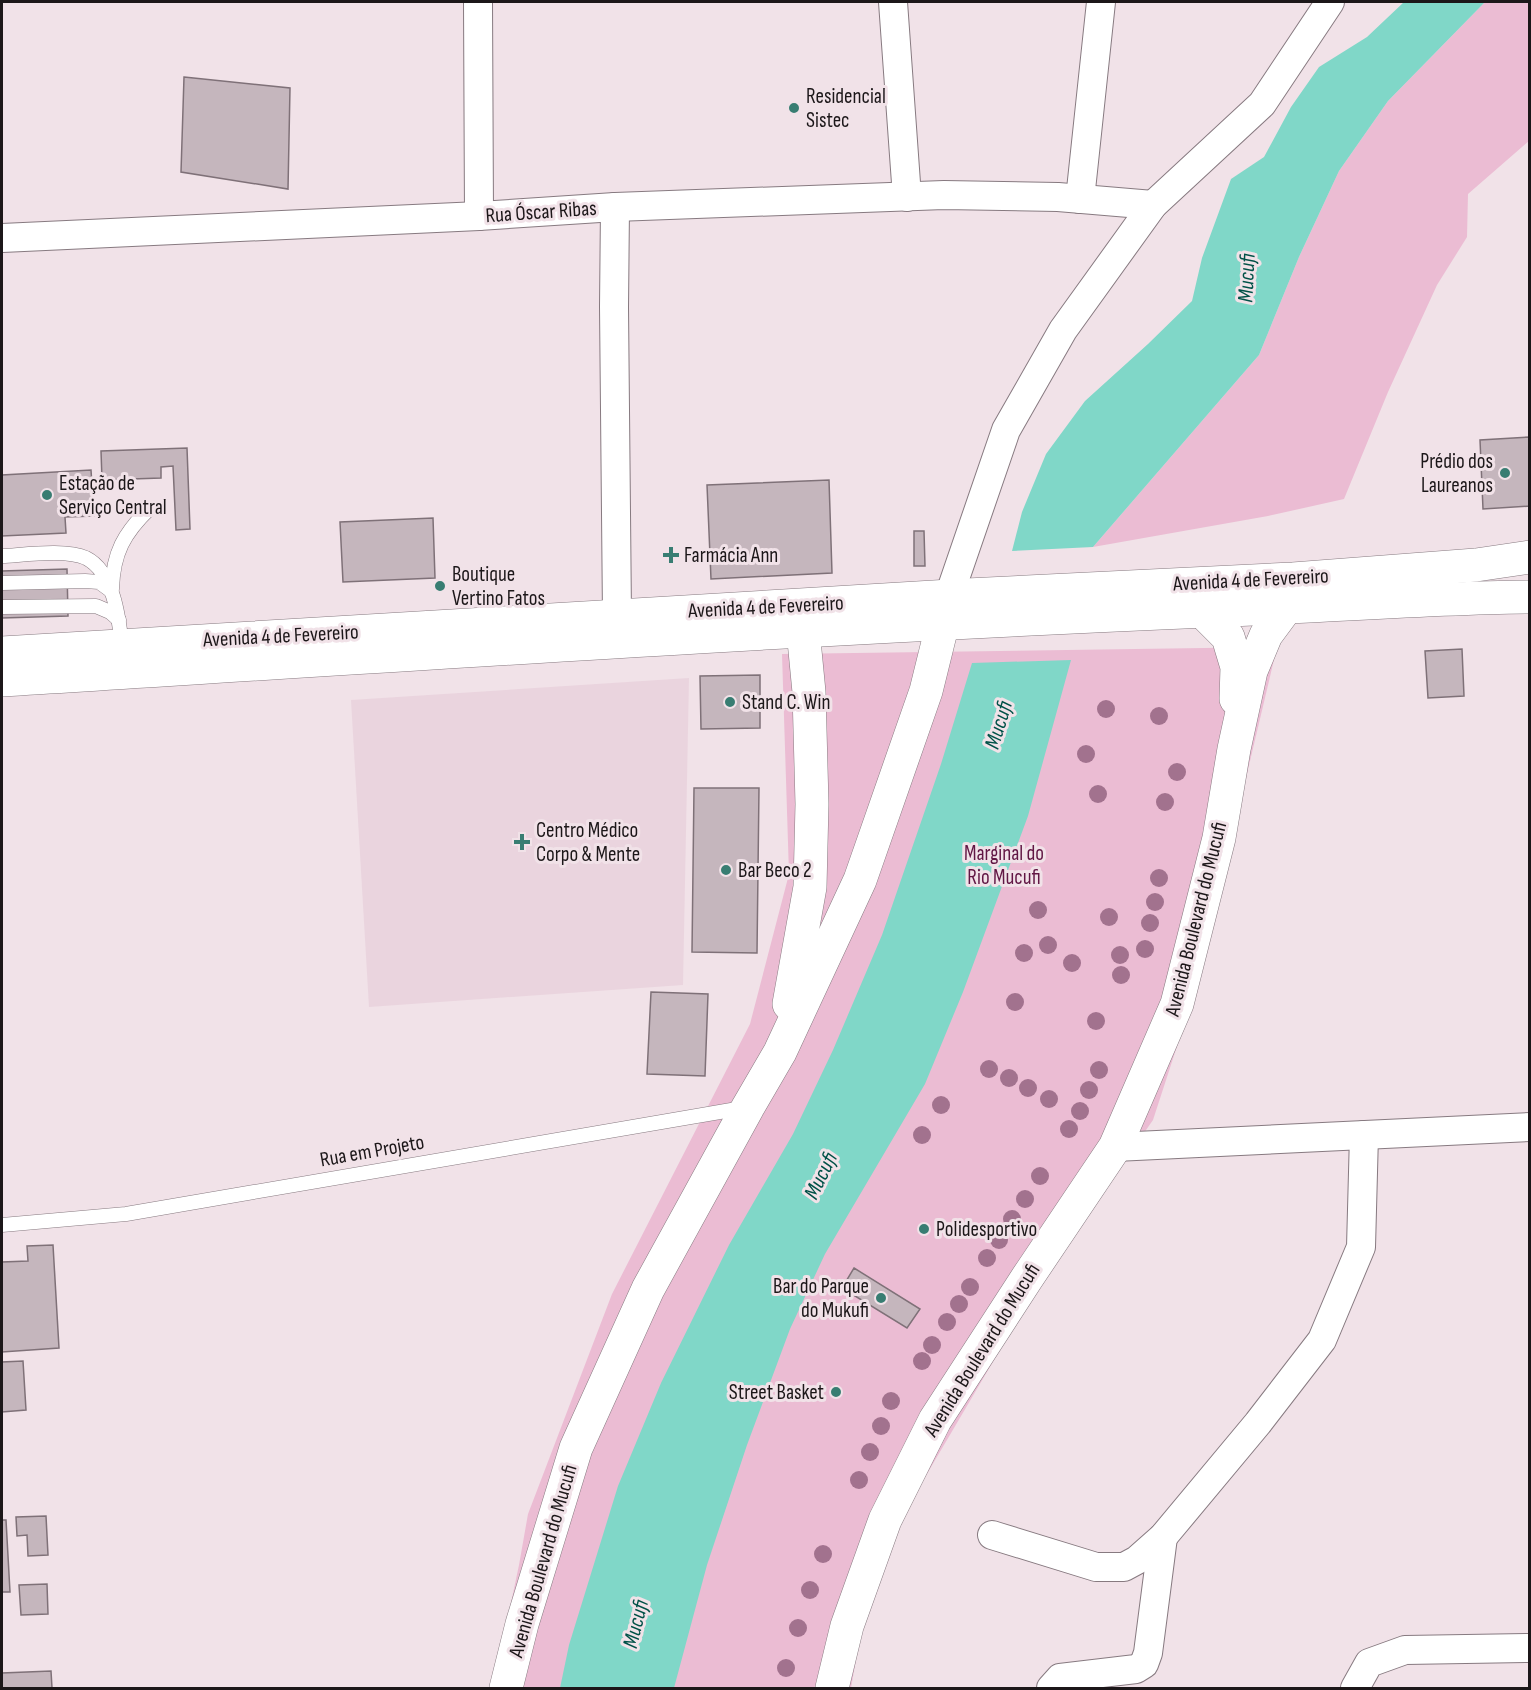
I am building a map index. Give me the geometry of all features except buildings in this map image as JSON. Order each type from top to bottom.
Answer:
[{"type":"street","points":[[478,2],[479,216]]},
{"type":"street","points":[[893,2],[907,197]]},
{"type":"street","points":[[1080,199],[1101,2]]},
{"type":"street","points":[[956,609],[1006,430],[1063,330],[1153,205],[1262,104],[1330,2]]},
{"type":"street","name":"Rua Óscar Ribas","points":[[2,238],[479,216],[615,207],[907,197],[1080,199],[1153,205]]},
{"type":"street","points":[[615,207],[617,616]]},
{"type":"street","name":"Avenida 4 de Fevereiro","points":[[2,653],[617,616],[956,609],[1099,602],[1293,579],[1476,565],[1530,557]]},
{"type":"street","name":"Avenida 4 de Fevereiro","points":[[1099,602],[1203,612],[1450,598],[1530,597]]},
{"type":"street","name":"Avenida Boulevard do Mucufi","points":[[832,1689],[846,1626],[885,1520],[934,1420],[1115,1147],[1178,1004],[1218,838],[1251,671],[1266,635],[1286,608]]},
{"type":"street","name":"Avenida 4 de Fevereiro","points":[[2,680],[121,646],[803,630],[956,609]]},
{"type":"street","name":"Avenida Boulevard do Mucufi","points":[[506,1689],[522,1624],[576,1449],[648,1289],[780,1052],[860,880],[956,609]]},
{"type":"street","name":"Avenida Boulevard do Mucufi","points":[[1203,612],[1228,637],[1237,667],[1234,749]]},
{"type":"street","name":"Avenida Boulevard do Mucufi","points":[[780,1052],[810,887],[812,804],[809,692],[803,630]]},
{"type":"street","points":[[1115,1147],[1530,1127]]},
{"type":"street","points":[[992,1535],[1096,1567],[1124,1567],[1137,1560],[1163,1538],[1258,1423],[1322,1340],[1361,1247],[1364,1135]]},
{"type":"street","points":[[1051,1689],[1060,1678],[1136,1669],[1144,1664],[1148,1653],[1163,1538]]},
{"type":"street","points":[[1355,1689],[1369,1663],[1405,1650],[1530,1648]]},
{"type":"lane","points":[[121,646],[112,591],[112,567],[127,533],[150,508]]},
{"type":"lane","points":[[2,556],[68,554],[85,558],[98,567],[112,591]]},
{"type":"lane","points":[[2,583],[85,580],[99,582],[112,591]]},
{"type":"lane","points":[[2,608],[96,606],[110,612],[121,646]]},
{"type":"lane","name":"Rua em Projeto","points":[[2,1225],[126,1214],[748,1107]]},
{"type":"shaded area","name":"Centro Médico Corpo & Mente","points":[[689,678],[683,985],[369,1007],[351,700]]},
{"type":"green space","points":[[1485,2],[1529,2],[1529,141],[1468,194],[1467,237],[1437,285],[1388,392],[1344,499],[1268,516],[1093,547],[1259,355],[1299,257],[1339,171],[1388,101]]},
{"type":"green space","name":"Marginal do Rio Mucufi","points":[[1277,647],[1197,985],[1153,1120],[1040,1282],[911,1501],[891,1542],[860,1637],[851,1688],[493,1688],[528,1514],[612,1294],[750,1024],[789,874],[782,654]]},
{"type":"water","name":"Mucufi","points":[[1404,2],[1485,2],[1388,101],[1339,171],[1299,257],[1259,355],[1093,547],[1012,551],[1022,512],[1046,454],[1085,401],[1192,301],[1202,258],[1231,179],[1264,157],[1291,107],[1319,67],[1367,37]]},
{"type":"water","name":"Mucufi","points":[[1071,660],[1028,816],[963,992],[925,1084],[825,1254],[790,1329],[747,1445],[707,1565],[674,1688],[560,1688],[569,1645],[618,1486],[661,1383],[729,1245],[793,1134],[833,1050],[882,935],[941,764],[972,663]]},
{"type":"place","name":"Residencial Sistec","points":[[794,108]]},
{"type":"place","name":"Prédio dos Laureanos","points":[[1505,473]]},
{"type":"place","name":"Estação de Serviço Central","points":[[47,495]]},
{"type":"place","name":"Farmácia Ann","points":[[671,555]]},
{"type":"place","name":"Boutique Vertino Fatos","points":[[440,586]]},
{"type":"place","name":"Stand C. Win","points":[[730,702]]},
{"type":"place","name":"Centro Médico Corpo & Mente","points":[[522,842]]},
{"type":"place","name":"Bar Beco 2","points":[[726,870]]},
{"type":"place","name":"Polidesportivo","points":[[924,1229]]},
{"type":"place","name":"Bar do Parque do Mukufi","points":[[881,1298]]},
{"type":"place","name":"Street Basket","points":[[836,1392]]}]
